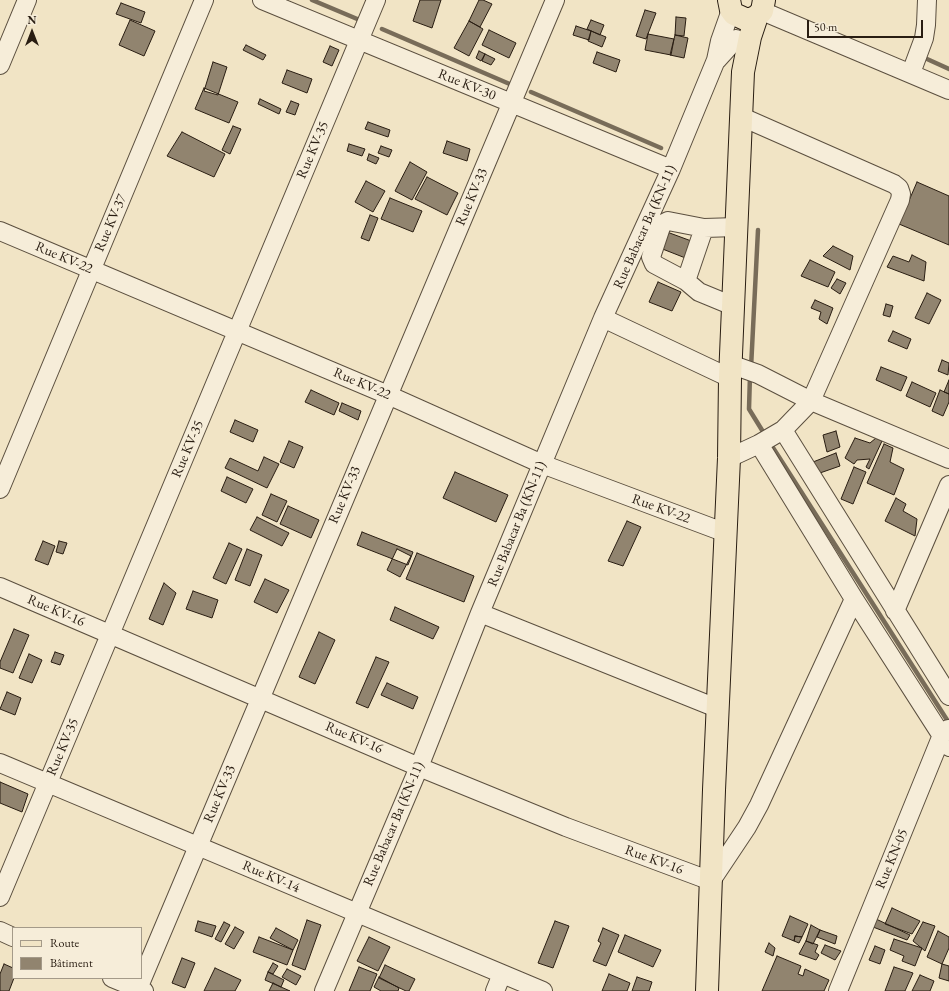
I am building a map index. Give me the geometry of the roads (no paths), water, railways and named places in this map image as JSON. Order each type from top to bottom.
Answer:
[{"type":"main road","points":[[731,8],[745,19],[761,9]]},
{"type":"main road","points":[[707,991],[718,709],[734,370],[733,306],[742,118],[742,72],[731,8]]},
{"type":"main road","points":[[742,72],[750,36],[761,9]]},
{"type":"street","points":[[0,65],[27,0]]},
{"type":"street","name":"Rue KV-37","points":[[0,489],[204,0]]},
{"type":"street","name":"Rue KV-30","points":[[262,0],[671,170]]},
{"type":"street","name":"Rue KV-35","points":[[0,897],[376,0]]},
{"type":"street","name":"Rue KV-33","points":[[139,990],[260,698],[555,0]]},
{"type":"street","points":[[911,73],[924,38],[926,25],[926,0]]},
{"type":"street","points":[[716,60],[720,41],[731,8]]},
{"type":"street","points":[[761,9],[949,90]]},
{"type":"street","points":[[716,60],[736,39]]},
{"type":"street","name":"Rue Babacar Ba (KN-11)","points":[[324,991],[419,767],[480,613],[603,318],[671,170],[716,60]]},
{"type":"street","points":[[729,458],[771,437],[811,401],[900,200],[898,188],[894,184],[742,118]]},
{"type":"street","points":[[733,306],[698,292],[686,281],[654,264],[651,257],[662,224],[668,221],[704,228],[736,227]]},
{"type":"street","points":[[686,281],[704,228]]},
{"type":"street","name":"Rue KV-22","points":[[0,231],[388,395],[542,464],[726,533]]},
{"type":"street","points":[[603,318],[734,370],[758,374],[811,401],[949,459]]},
{"type":"street","points":[[771,437],[854,599],[947,735]]},
{"type":"street","points":[[771,437],[947,683]]},
{"type":"street","points":[[895,611],[949,485]]},
{"type":"street","name":"Rue KV-16","points":[[0,587],[419,767],[566,827],[711,881]]},
{"type":"street","points":[[711,881],[747,827],[759,805],[854,599]]},
{"type":"street","points":[[480,613],[718,709]]},
{"type":"street","name":"Rue KN-05","points":[[838,991],[947,735]]},
{"type":"street","name":"Rue KV-14","points":[[0,762],[543,991]]},
{"type":"street","points":[[0,931],[12,937]]},
{"type":"street","points":[[495,991],[502,974]]},
{"type":"street","points":[[114,979],[139,990]]},
{"type":"waterway","points":[[312,0],[362,21]]},
{"type":"waterway","points":[[382,29],[512,85]]},
{"type":"waterway","points":[[927,59],[949,69]]},
{"type":"waterway","points":[[531,92],[661,148]]},
{"type":"waterway","points":[[751,368],[758,230]]},
{"type":"waterway","points":[[750,375],[749,409],[765,435]]},
{"type":"waterway","points":[[770,443],[949,723]]}]
